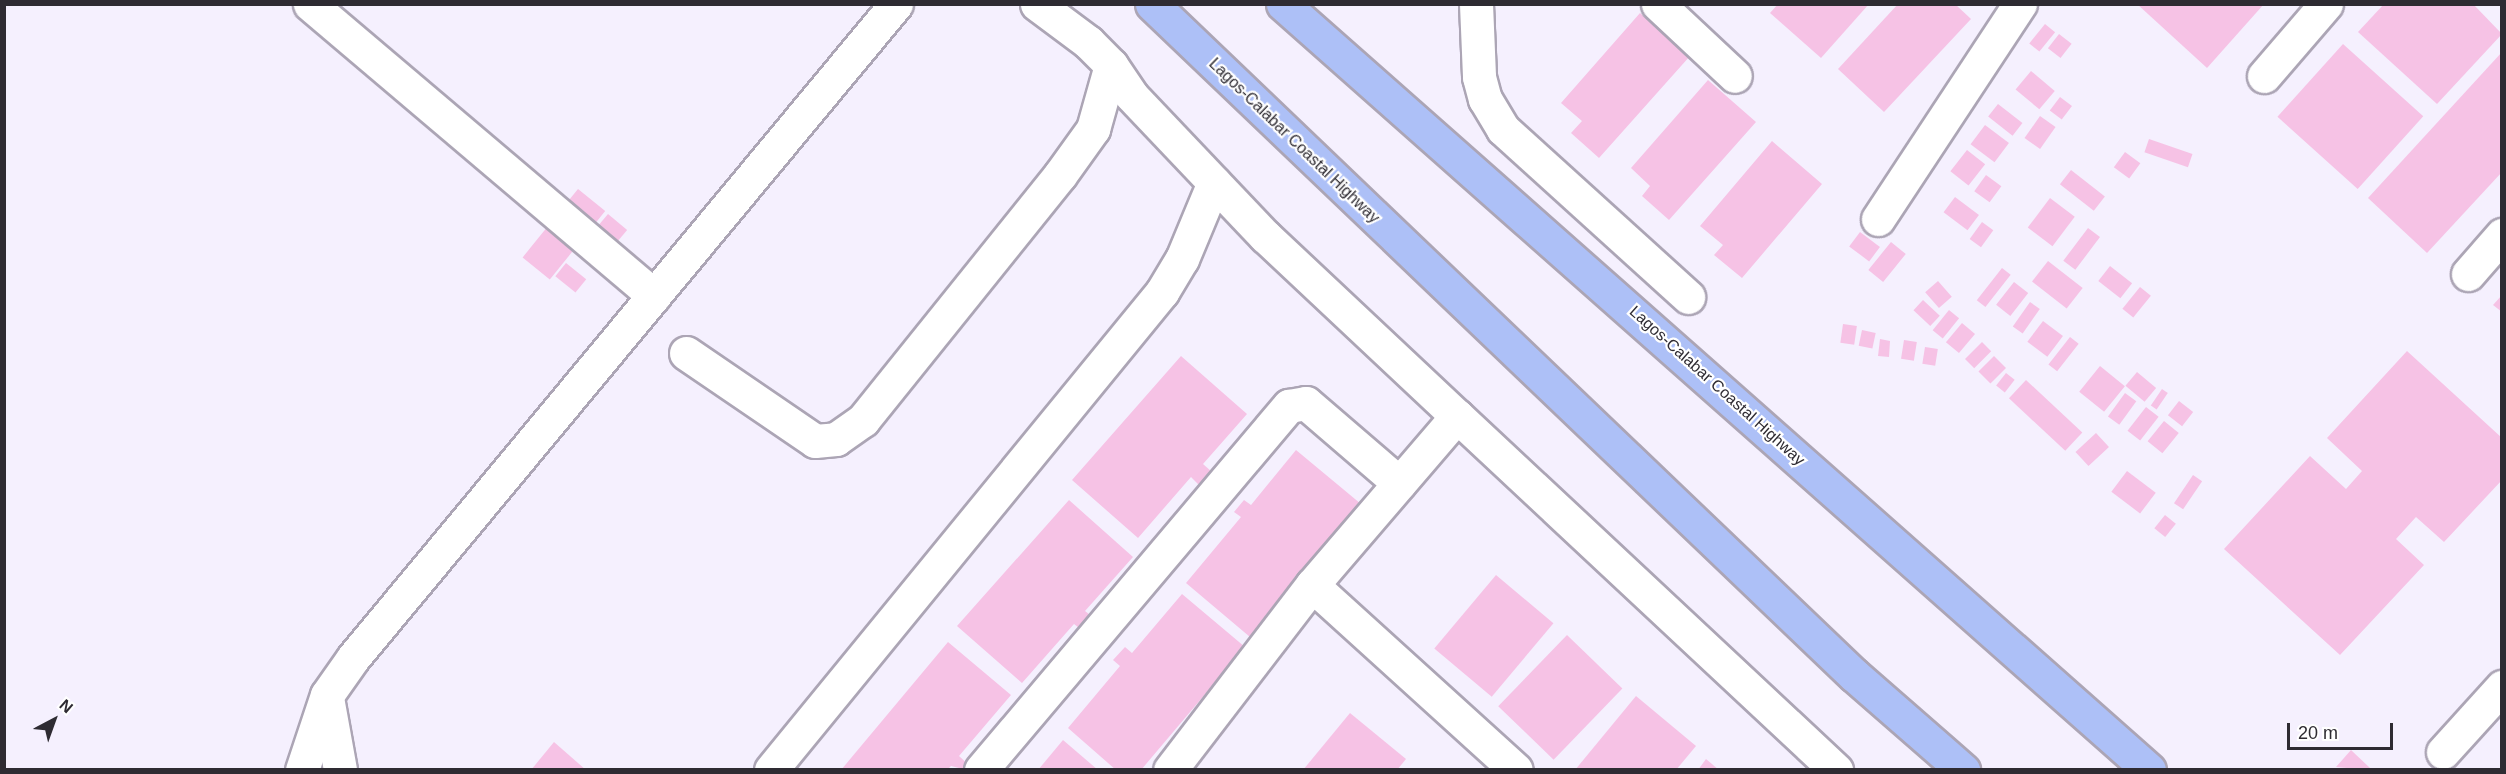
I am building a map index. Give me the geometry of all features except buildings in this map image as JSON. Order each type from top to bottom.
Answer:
[{"type":"highway","name":"Lagos-Calabar Coastal Highway","points":[[1152,4],[1854,675],[1963,770]]},
{"type":"highway","name":"Lagos-Calabar Coastal Highway","points":[[1283,4],[2149,770]]},
{"type":"street","points":[[310,4],[654,296]]},
{"type":"street","points":[[302,770],[327,695],[353,658],[896,4]]},
{"type":"street","points":[[1476,4],[1479,77],[1485,99],[1503,129],[1688,297]]},
{"type":"street","points":[[1658,4],[1735,76]]},
{"type":"street","points":[[1878,219],[2020,4]]},
{"type":"street","points":[[2264,76],[2326,4]]},
{"type":"street","points":[[1046,11],[1111,65],[1131,95],[1265,236],[1836,770]]},
{"type":"street","points":[[686,354],[815,441],[836,439],[863,420],[1060,176],[1093,129],[1111,65]]},
{"type":"street","points":[[771,770],[1162,292],[1182,259],[1214,182]]},
{"type":"street","points":[[2468,274],[2502,235]]},
{"type":"street","points":[[981,770],[1288,406],[1306,404],[1399,483]]},
{"type":"street","points":[[1170,770],[1312,585],[1457,416]]},
{"type":"street","points":[[1312,585],[1516,770]]},
{"type":"street","points":[[2443,752],[2502,687]]},
{"type":"street","points":[[327,695],[340,770]]}]
